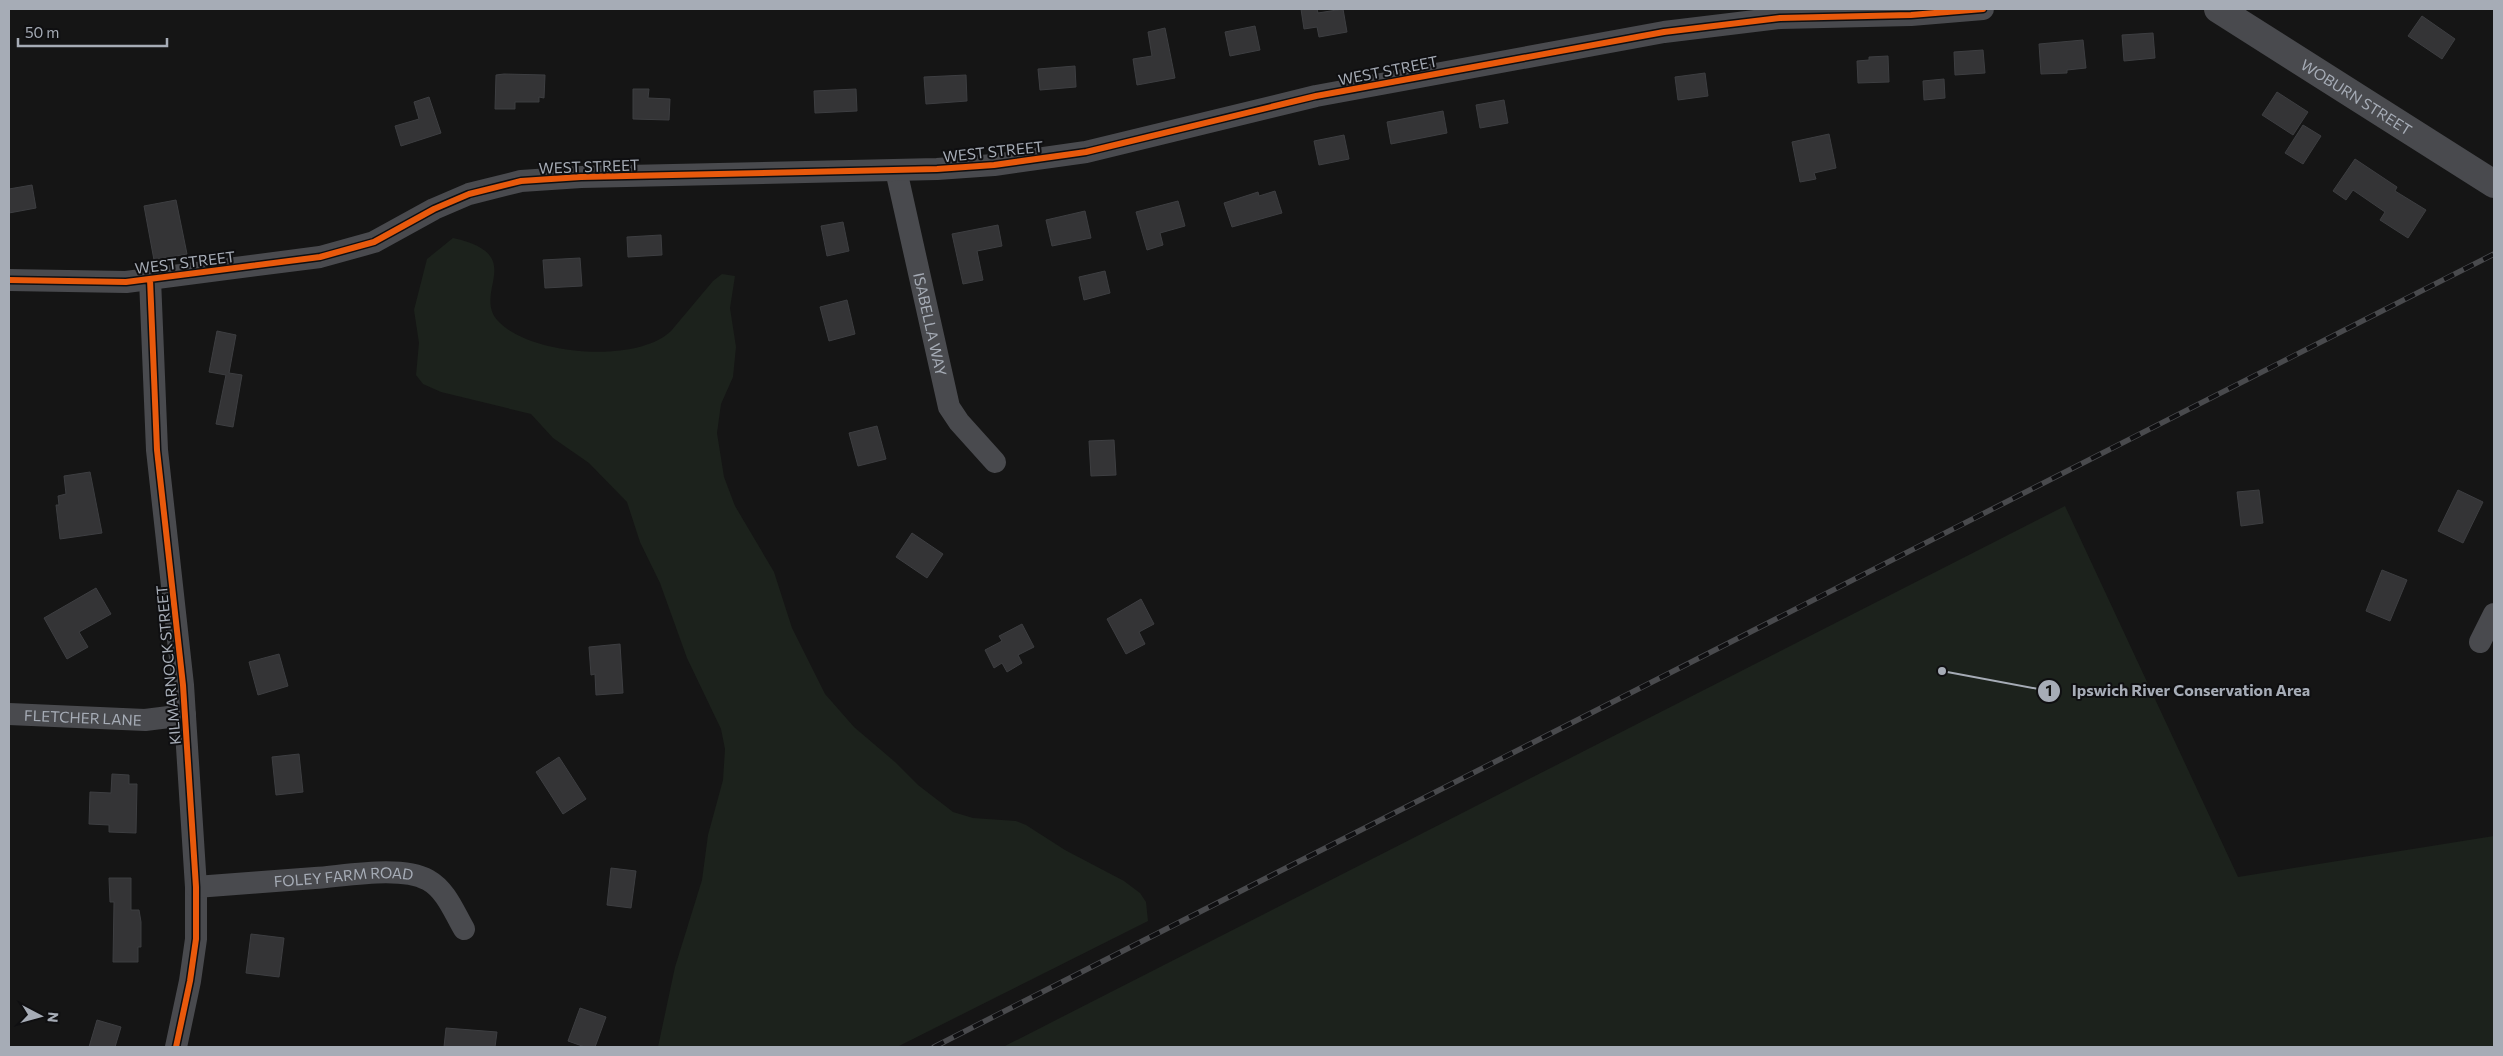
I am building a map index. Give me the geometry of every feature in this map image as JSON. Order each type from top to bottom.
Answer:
[{"type":"street","name":"WEST STREET","points":[[9,280],[107,283],[281,264],[343,252],[374,242],[454,200],[488,188],[512,183],[581,177],[896,170],[994,165],[1086,152],[1316,96],[1712,24],[1788,17],[1911,15],[1983,9]]},
{"type":"street","name":"WOBURN STREET","points":[[2218,9],[2494,184]]},
{"type":"street","name":"ISABELLA WAY","points":[[896,170],[949,407],[959,422],[995,462]]},
{"type":"street","name":"KILMARNOCK STREET","points":[[150,278],[157,450],[186,715],[196,887],[196,939],[190,981],[176,1047]]},
{"type":"street","points":[[2480,642],[2494,614]]},
{"type":"street","name":"FLETCHER LANE","points":[[9,714],[145,720],[186,715]]},
{"type":"street","name":"FOLEY FARM ROAD","points":[[196,887],[377,874],[408,874],[428,880],[437,887],[446,897],[464,929]]},
{"type":"shaded area","points":[[453,238],[476,245],[489,254],[494,264],[490,299],[492,311],[499,322],[514,333],[535,342],[559,348],[584,351],[610,351],[634,348],[655,341],[671,331],[713,281],[722,274],[735,276],[730,308],[736,347],[733,377],[721,404],[717,433],[724,477],[735,506],[774,572],[792,628],[825,694],[854,727],[895,762],[918,785],[953,812],[973,818],[1016,821],[1026,825],[1065,850],[1124,881],[1140,893],[1146,902],[1148,921],[897,1047],[658,1047],[675,967],[702,880],[708,835],[723,780],[725,749],[721,729],[687,658],[660,583],[640,542],[627,502],[589,463],[553,438],[531,414],[441,392],[423,384],[416,375],[419,343],[414,310],[427,259]]},
{"type":"shaded area","points":[[2065,506],[2238,877],[2494,836],[2494,1047],[1003,1047]]},
{"type":"building","points":[[1301,9],[1317,9],[1318,13],[1343,9],[1347,32],[1319,37],[1317,27],[1304,29]]},
{"type":"building","points":[[2422,16],[2455,39],[2442,59],[2408,36]]},
{"type":"building","points":[[1255,26],[1260,50],[1230,56],[1225,32]]},
{"type":"building","points":[[1165,28],[1175,78],[1137,85],[1133,59],[1152,56],[1148,32]]},
{"type":"building","points":[[2153,33],[2155,58],[2124,61],[2122,35]]},
{"type":"building","points":[[2083,40],[2086,68],[2067,70],[2067,73],[2041,74],[2039,44]]},
{"type":"building","points":[[1983,50],[1985,73],[1955,75],[1954,52]]},
{"type":"building","points":[[1888,56],[1889,82],[1858,83],[1857,61],[1869,60],[1869,57]]},
{"type":"building","points":[[1075,66],[1076,87],[1040,90],[1038,69]]},
{"type":"building","points":[[1705,73],[1708,96],[1678,100],[1675,77]]},
{"type":"building","points":[[496,75],[545,75],[544,98],[539,97],[539,102],[515,102],[515,109],[495,109]]},
{"type":"building","points":[[966,75],[967,101],[926,104],[924,77]]},
{"type":"building","points":[[1944,79],[1945,98],[1924,100],[1923,81]]},
{"type":"building","points":[[633,89],[649,89],[648,98],[670,99],[669,120],[633,119]]},
{"type":"building","points":[[856,89],[857,111],[815,113],[814,91]]},
{"type":"building","points":[[2277,92],[2308,112],[2293,135],[2262,115]]},
{"type":"building","points":[[429,97],[441,133],[401,146],[395,126],[419,119],[414,102]]},
{"type":"building","points":[[1504,100],[1508,123],[1480,128],[1476,105]]},
{"type":"building","points":[[1443,111],[1447,133],[1391,144],[1387,122]]},
{"type":"building","points":[[2303,125],[2321,136],[2303,164],[2285,153]]},
{"type":"building","points":[[1829,134],[1836,168],[1814,173],[1816,179],[1800,182],[1792,142]]},
{"type":"building","points":[[1344,135],[1349,159],[1319,165],[1314,141]]},
{"type":"building","points":[[2355,159],[2397,187],[2395,191],[2426,210],[2408,238],[2380,220],[2385,212],[2353,190],[2346,200],[2333,191]]},
{"type":"building","points":[[32,185],[36,208],[9,213],[9,189]]},
{"type":"building","points":[[1275,191],[1282,213],[1232,227],[1224,203],[1258,192],[1259,196]]},
{"type":"building","points":[[176,200],[187,254],[154,260],[144,206]]},
{"type":"building","points":[[1178,201],[1185,226],[1160,233],[1163,245],[1147,250],[1136,212]]},
{"type":"building","points":[[1085,211],[1091,238],[1052,246],[1046,220]]},
{"type":"building","points":[[843,222],[849,251],[827,256],[821,226]]},
{"type":"building","points":[[998,225],[1002,246],[977,251],[983,280],[963,284],[952,234]]},
{"type":"building","points":[[661,235],[662,255],[628,257],[627,237]]},
{"type":"building","points":[[580,258],[582,286],[545,288],[543,260]]},
{"type":"building","points":[[1105,271],[1110,293],[1084,300],[1079,277]]},
{"type":"building","points":[[847,300],[855,334],[829,341],[820,307]]},
{"type":"building","points":[[217,331],[236,335],[229,373],[242,375],[233,427],[216,424],[226,375],[209,372]]},
{"type":"building","points":[[877,426],[886,459],[858,466],[849,433]]},
{"type":"building","points":[[1114,440],[1116,475],[1091,476],[1089,441]]},
{"type":"building","points":[[90,472],[102,533],[60,539],[56,505],[59,505],[58,496],[66,494],[64,476]]},
{"type":"building","points":[[2259,490],[2263,523],[2241,526],[2237,492]]},
{"type":"building","points":[[2458,490],[2483,502],[2463,543],[2438,531]]},
{"type":"building","points":[[912,533],[943,554],[927,578],[896,557]]},
{"type":"building","points":[[2382,570],[2407,580],[2390,621],[2366,611]]},
{"type":"building","points":[[96,588],[111,614],[79,632],[88,647],[67,659],[44,618]]},
{"type":"building","points":[[1141,599],[1154,624],[1139,632],[1145,644],[1126,654],[1107,619]]},
{"type":"building","points":[[1022,624],[1034,647],[1018,655],[1022,663],[1007,672],[1002,663],[994,668],[985,650],[1002,641],[999,636]]},
{"type":"building","points":[[620,644],[623,693],[596,695],[595,674],[591,675],[589,647]]},
{"type":"building","points":[[279,654],[288,686],[258,695],[249,662]]},
{"type":"building","points":[[299,754],[303,792],[276,795],[272,757]]},
{"type":"building","points":[[559,757],[586,799],[563,814],[536,772]]},
{"type":"building","points":[[112,774],[129,775],[129,784],[137,784],[136,833],[109,832],[109,825],[89,824],[90,792],[111,793]]},
{"type":"building","points":[[611,868],[636,871],[631,908],[607,905]]},
{"type":"building","points":[[109,878],[131,878],[131,910],[139,910],[141,922],[141,947],[138,947],[138,962],[113,962],[114,902],[110,902]]},
{"type":"building","points":[[251,934],[284,938],[279,977],[246,973]]},
{"type":"building","points":[[580,1008],[606,1017],[595,1047],[585,1047],[568,1041]]},
{"type":"building","points":[[97,1020],[121,1027],[115,1047],[89,1047]]},
{"type":"building","points":[[446,1028],[497,1032],[495,1047],[444,1047]]},
{"type":"railway","points":[[934,1047],[2494,254]]},
{"type":"cycle path","points":[[9,280],[126,282],[320,257],[374,242],[434,209],[469,194],[521,181],[581,177],[937,169],[994,165],[1086,152],[1316,96],[1664,32],[1780,18],[1911,15],[1983,9]]},
{"type":"cycle path","points":[[150,279],[157,450],[183,685],[196,887],[196,939],[190,981],[176,1047]]},
{"type":"place","name":"Ipswich River Conservation Area","points":[[1942,671]]}]
